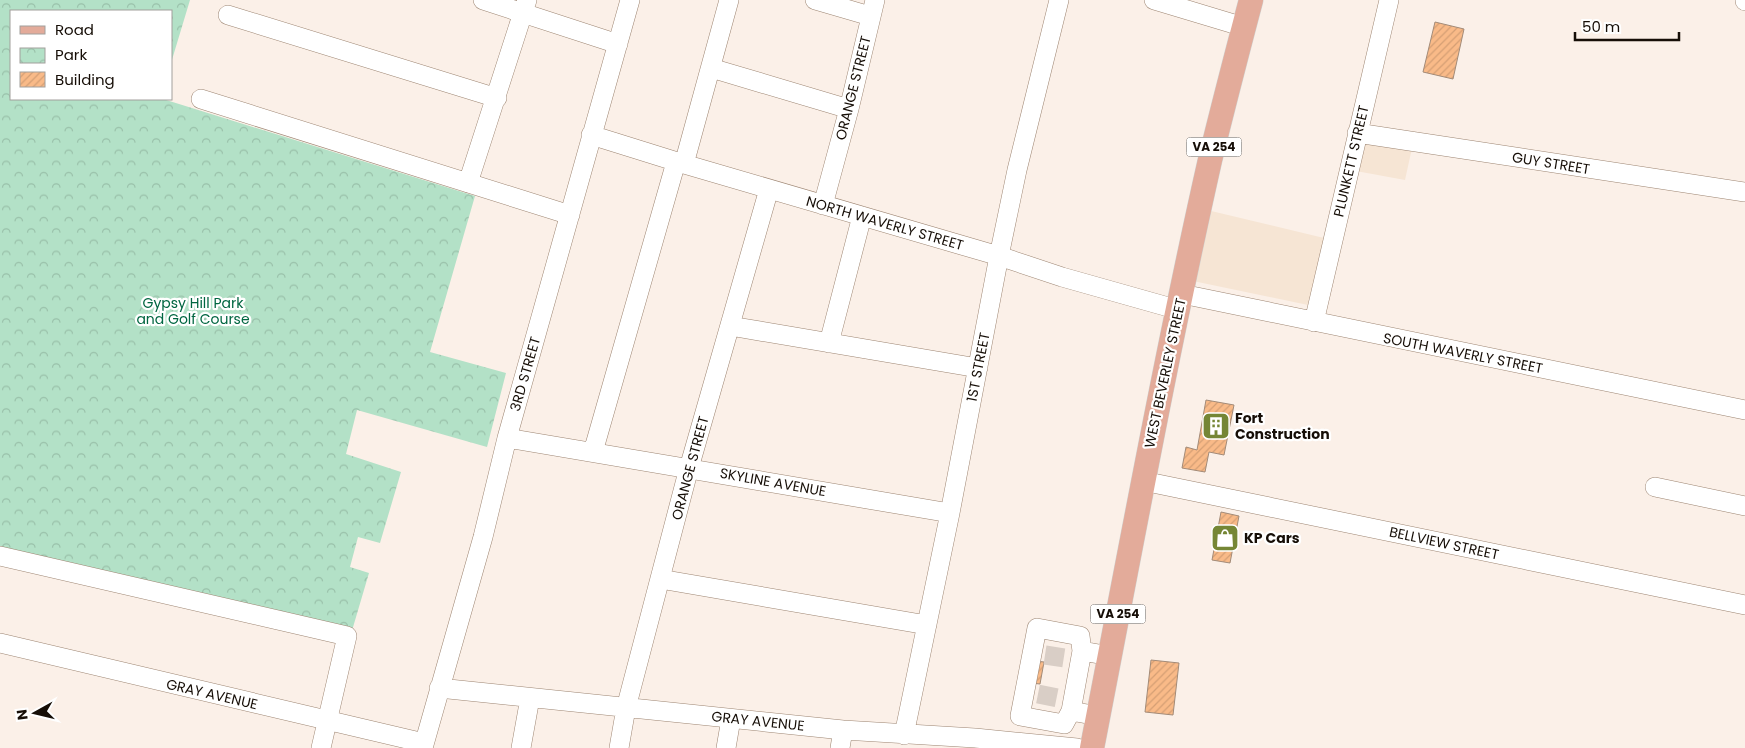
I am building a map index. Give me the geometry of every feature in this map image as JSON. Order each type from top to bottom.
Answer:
[{"type":"main road","name":"WEST BEVERLEY STREET","points":[[1092,748],[1143,481],[1180,302],[1211,160],[1251,0]]},
{"type":"street","points":[[483,0],[525,6],[618,44]]},
{"type":"street","name":"3RD STREET","points":[[423,746],[630,0]]},
{"type":"street","points":[[593,452],[680,163],[711,68],[730,0]]},
{"type":"street","points":[[815,0],[872,8]]},
{"type":"street","name":"1ST STREET","points":[[904,735],[950,513],[999,256],[1059,0]]},
{"type":"street","points":[[1154,0],[1244,27]]},
{"type":"street","name":"PLUNKETT STREET","points":[[1314,322],[1389,0]]},
{"type":"street","points":[[468,183],[525,6]]},
{"type":"street","name":"ORANGE STREET","points":[[824,205],[849,109],[872,8]]},
{"type":"street","points":[[228,15],[496,98]]},
{"type":"street","points":[[711,68],[849,109]]},
{"type":"street","points":[[201,99],[570,215]]},
{"type":"street","name":"GUY STREET","points":[[1358,133],[1745,192]]},
{"type":"street","name":"NORTH WAVERLY STREET","points":[[592,134],[680,163],[999,256],[1062,277],[1180,302]]},
{"type":"street","name":"ORANGE STREET","points":[[620,748],[626,708],[689,468],[769,189]]},
{"type":"street","points":[[828,343],[862,216]]},
{"type":"street","name":"SOUTH WAVERLY STREET","points":[[1180,302],[1314,322],[1745,410]]},
{"type":"street","points":[[730,326],[978,368]]},
{"type":"street","name":"SKYLINE AVENUE","points":[[507,438],[950,513]]},
{"type":"street","name":"BELLVIEW STREET","points":[[1143,481],[1745,605]]},
{"type":"street","points":[[1655,487],[1745,506]]},
{"type":"street","points":[[0,556],[347,636],[321,748]]},
{"type":"street","points":[[660,580],[927,625]]},
{"type":"street","points":[[1016,742],[1020,716],[1031,692],[1039,653],[1037,628],[1080,636],[1078,657],[1064,724],[1020,716]]},
{"type":"street","name":"GRAY AVENUE","points":[[0,643],[327,721],[423,746]]},
{"type":"street","points":[[1078,657],[1110,656]]},
{"type":"street","name":"GRAY AVENUE","points":[[439,688],[731,719],[841,739],[904,735],[949,742],[1016,742],[1070,748]]},
{"type":"street","points":[[521,748],[530,698]]},
{"type":"street","points":[[1069,703],[1098,716]]},
{"type":"street","points":[[726,748],[731,719]]},
{"type":"shaded area","points":[[1364,140],[1412,148],[1405,180],[1356,171]]},
{"type":"shaded area","points":[[1207,210],[1324,238],[1308,305],[1193,281]]},
{"type":"green space","name":"Gypsy Hill Park and Golf Course","points":[[0,0],[190,0],[172,60],[172,10],[10,10],[10,100],[166,100],[475,196],[430,352],[506,373],[487,447],[357,410],[346,454],[401,472],[380,543],[358,537],[350,567],[369,573],[351,634],[0,553]]},
{"type":"building","points":[[1435,22],[1464,29],[1453,79],[1423,72]]},
{"type":"building","name":"Fort Construction","points":[[1206,400],[1234,405],[1224,455],[1209,452],[1205,472],[1182,468],[1186,447],[1197,450]]},
{"type":"building","name":"KP Cars","points":[[1221,512],[1239,516],[1230,563],[1212,560]]},
{"type":"building","points":[[1151,660],[1179,663],[1173,715],[1145,712]]},
{"type":"building","points":[[1036,661],[1044,662],[1040,684],[1031,683]]},
{"type":"tunnel","points":[[1045,655],[1071,659]]},
{"type":"tunnel","points":[[1038,694],[1063,699]]},
{"type":"place","name":"Fort Construction","points":[[1216,426]]},
{"type":"place","name":"KP Cars","points":[[1225,538]]}]
